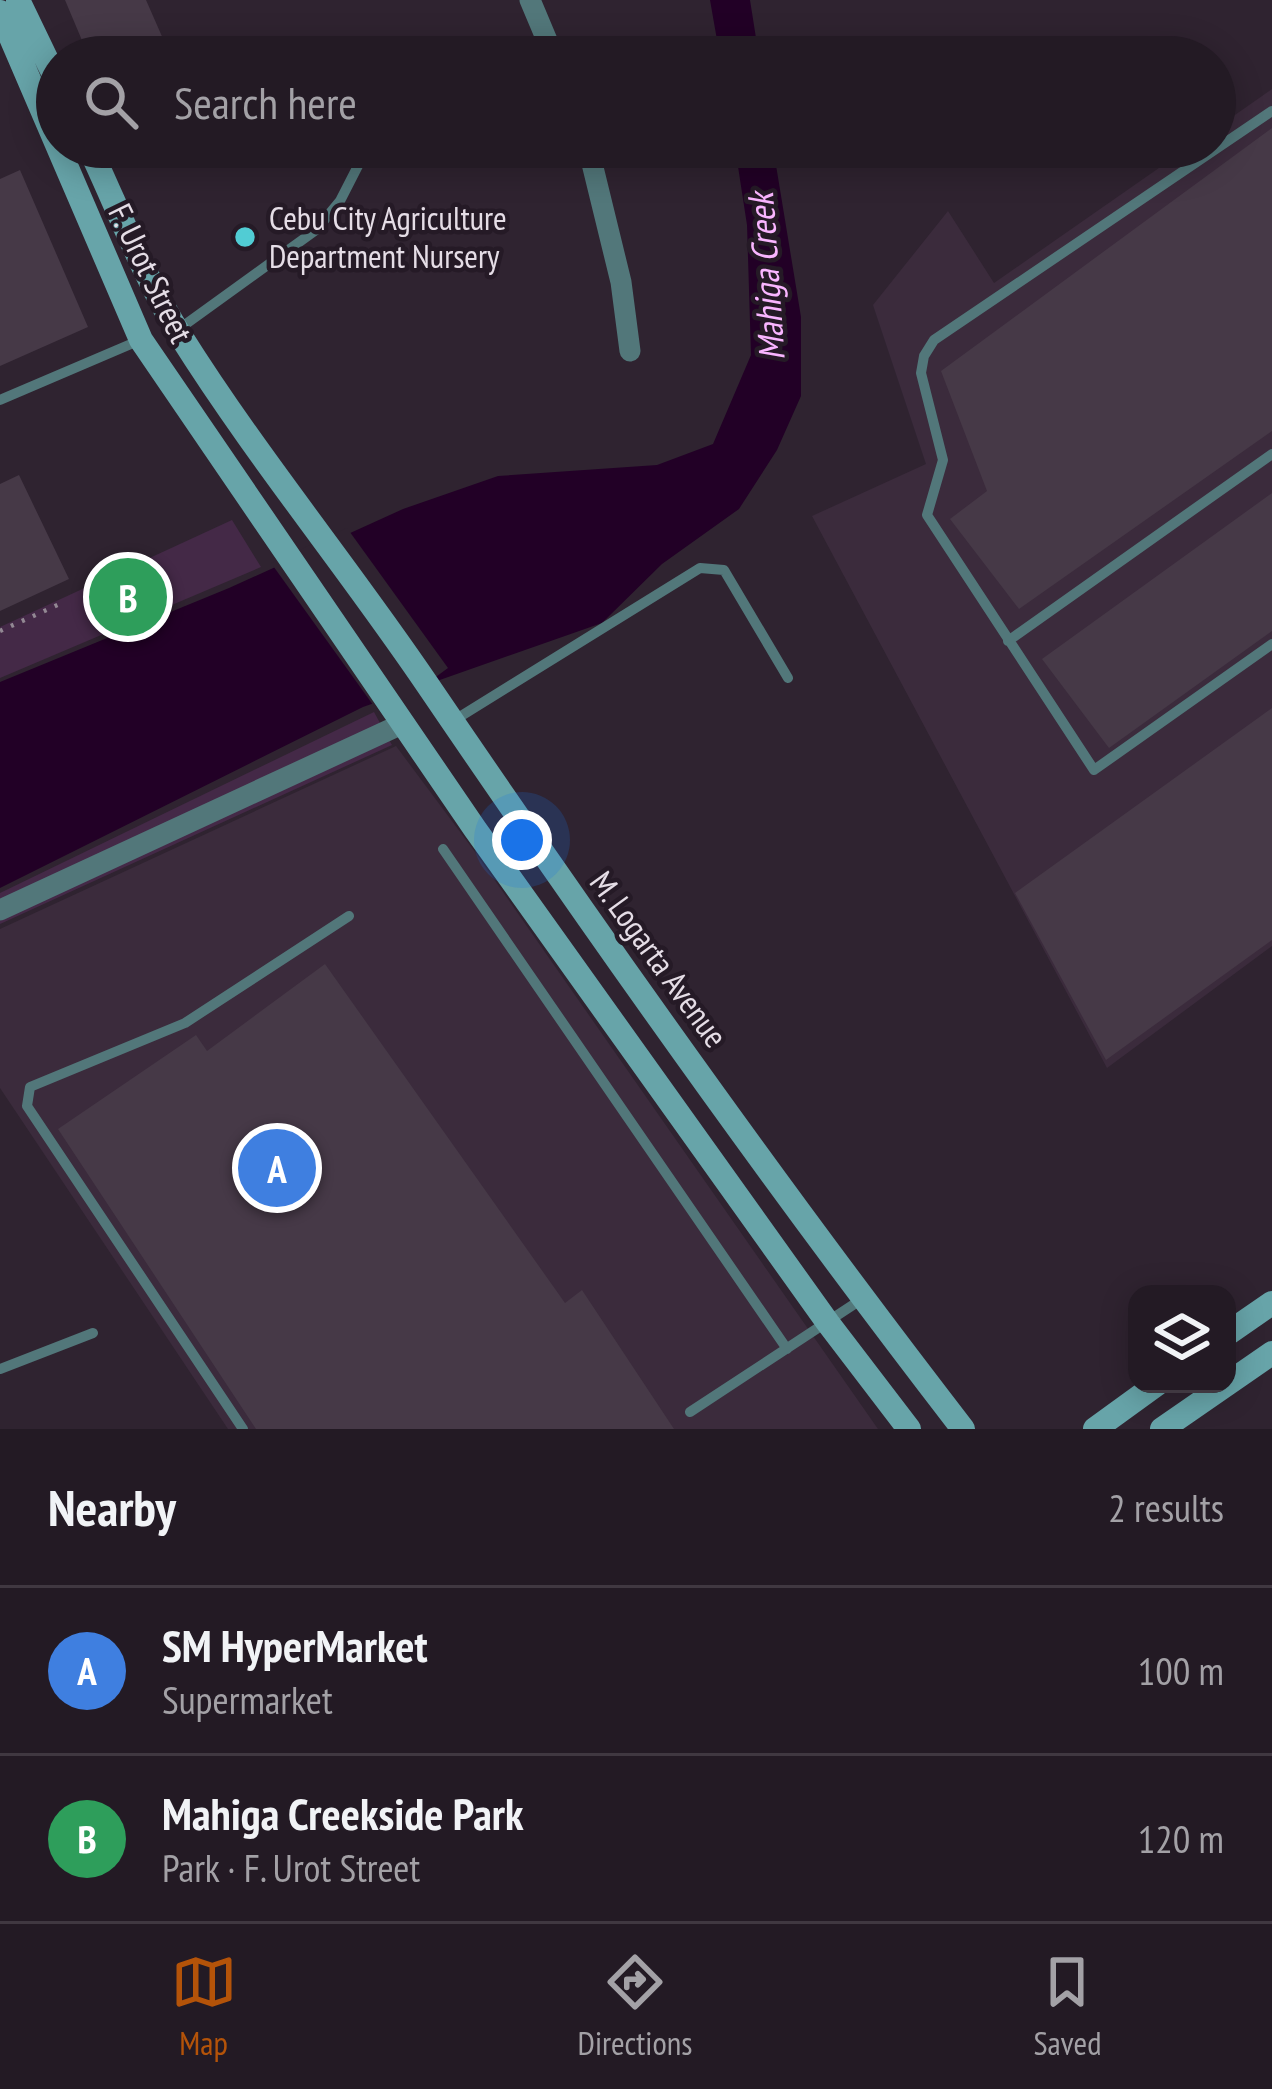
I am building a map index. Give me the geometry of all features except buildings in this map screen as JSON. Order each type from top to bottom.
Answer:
[{"type":"main road","points":[[18,0],[36,37]]},
{"type":"main road","name":"F. Urot Street","points":[[0,12],[36,97]]},
{"type":"main road","name":"F. Urot Street","points":[[66,168],[141,340],[399,715]]},
{"type":"main road","name":"F. Urot Street","points":[[99,168],[177,331],[310,521]]},
{"type":"main road","points":[[122,301],[155,285]]},
{"type":"main road","name":"M. Logarta Avenue","points":[[310,521],[536,846],[862,1299],[963,1429]]},
{"type":"main road","points":[[399,715],[475,829],[908,1429]]},
{"type":"main road","points":[[1236,1328],[1272,1303]]},
{"type":"main road","points":[[1162,1429],[1272,1353]]},
{"type":"main road","points":[[1095,1429],[1145,1393]]},
{"type":"street","points":[[530,0],[545,36]]},
{"type":"street","points":[[593,168],[621,282],[630,351]]},
{"type":"street","points":[[0,910],[399,715]]},
{"type":"lane","points":[[1236,135],[1272,111]]},
{"type":"lane","points":[[177,331],[316,230],[340,201],[357,168]]},
{"type":"lane","points":[[1188,168],[934,340],[924,356],[921,374],[943,460],[927,515],[1094,770],[1272,644]]},
{"type":"lane","points":[[0,400],[141,340]]},
{"type":"lane","points":[[1008,641],[1272,454]]},
{"type":"lane","points":[[452,722],[700,568],[724,570],[788,678]]},
{"type":"lane","points":[[443,849],[788,1349]]},
{"type":"lane","points":[[244,1429],[27,1106],[27,1097],[30,1088],[185,1023],[349,916]]},
{"type":"lane","points":[[690,1412],[862,1299]]},
{"type":"lane","points":[[0,1369],[93,1333]]},
{"type":"path","points":[[0,631],[62,603]]},
{"type":"shaded area","points":[[1272,89],[1272,946],[1107,1068],[812,516],[926,464],[873,305],[948,211],[994,283],[1159,168],[1236,168],[1236,114]]},
{"type":"shaded area","points":[[232,520],[261,567],[0,678],[0,627]]},
{"type":"shaded area","points":[[374,712],[392,745],[0,924],[0,893]]},
{"type":"shaded area","points":[[396,746],[878,1429],[228,1429],[0,1088],[0,929]]},
{"type":"water","points":[[710,0],[750,0],[756,36],[716,36]]},
{"type":"water","name":"Mahiga Creek","points":[[738,168],[776,168],[801,317],[801,396],[777,450],[739,509],[662,564],[602,623],[363,707],[0,888],[0,682],[229,588],[403,509],[498,476],[657,465],[713,444],[751,355],[747,225]]},
{"type":"pier","points":[[347,528],[448,668],[407,698],[376,709],[271,563]]},
{"type":"place","name":"Cebu City Agriculture Department Nursery","points":[[245,237]]},
{"type":"place","name":"Mahiga Creekside Park","points":[[128,597]]},
{"type":"place","name":"SM HyperMarket","points":[[277,1168]]}]
